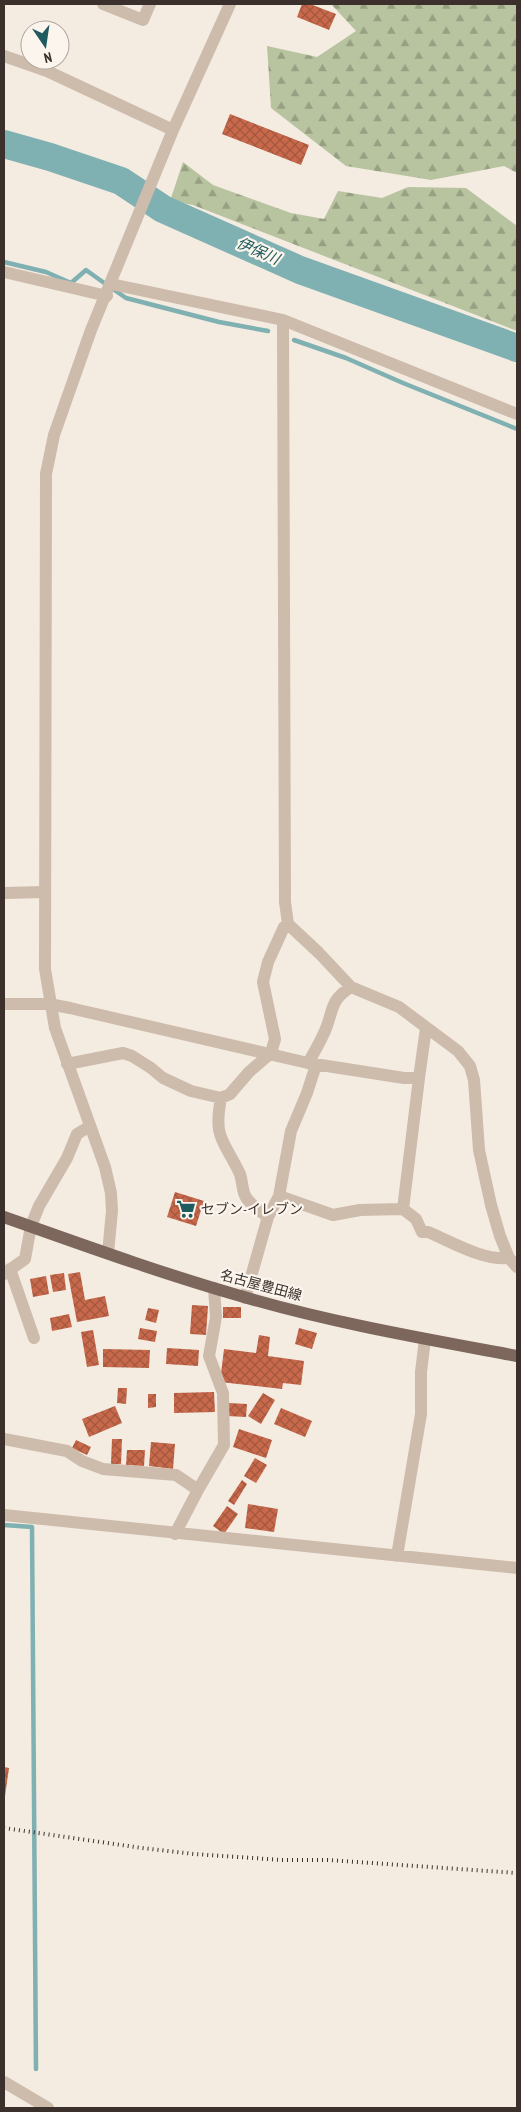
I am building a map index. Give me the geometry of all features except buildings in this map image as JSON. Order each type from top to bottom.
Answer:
[{"type":"main road","name":"名古屋豊田線","points":[[4,1216],[108,1253],[245,1298],[340,1322],[517,1356]]},
{"type":"street","points":[[103,4],[143,20],[150,4]]},
{"type":"street","points":[[108,1253],[112,1211],[111,1193],[105,1167],[55,1028],[49,1004],[45,970],[46,474],[54,435],[92,330],[173,130],[230,4]]},
{"type":"street","points":[[4,56],[47,71],[173,130]]},
{"type":"street","points":[[4,272],[283,320],[517,414]]},
{"type":"street","points":[[283,320],[285,902],[288,924],[351,987],[399,1007],[458,1052],[470,1066],[474,1080],[479,1150],[491,1205],[500,1236],[513,1262]]},
{"type":"street","points":[[4,893],[45,892]]},
{"type":"street","points":[[67,1064],[123,1053],[132,1056],[163,1078],[191,1091],[222,1098],[230,1094],[271,1053],[275,1039],[263,982],[268,962],[284,927],[288,924]]},
{"type":"street","points":[[245,1298],[268,1217],[279,1196],[291,1131],[307,1093],[312,1064],[326,1028],[330,1011],[339,995],[351,987]]},
{"type":"street","points":[[4,1004],[49,1004],[271,1053],[312,1064],[404,1078],[419,1078]]},
{"type":"street","points":[[403,1209],[426,1028]]},
{"type":"street","points":[[222,1098],[218,1114],[218,1131],[240,1175],[245,1195],[268,1217]]},
{"type":"street","points":[[34,1338],[7,1272],[25,1259],[31,1226],[39,1206],[67,1158],[77,1134],[90,1126]]},
{"type":"street","points":[[279,1196],[333,1215],[360,1210],[403,1209],[416,1219],[422,1232],[428,1232],[476,1252],[513,1262]]},
{"type":"street","points":[[175,1534],[224,1446],[223,1394],[209,1356],[216,1317],[214,1288]]},
{"type":"street","points":[[397,1556],[421,1414],[421,1372],[425,1339]]},
{"type":"street","points":[[4,1439],[67,1451],[82,1461],[103,1469],[176,1475],[198,1490]]},
{"type":"street","points":[[4,1515],[517,1568]]},
{"type":"street","points":[[4,2082],[48,2108]]},
{"type":"green space","points":[[331,4],[517,4],[517,173],[504,166],[431,180],[346,166],[271,108],[267,46],[317,57],[356,31]]},
{"type":"green space","points":[[183,162],[213,185],[291,213],[324,219],[338,191],[382,198],[408,187],[466,188],[517,226],[517,331],[193,205],[170,201]]},
{"type":"waterway","name":"伊保川","points":[[4,144],[121,181],[163,209],[300,270],[517,348]]},
{"type":"waterway","points":[[4,262],[46,272],[71,283],[86,270],[107,285]]},
{"type":"waterway","points":[[113,289],[126,298],[219,322],[268,331]]},
{"type":"waterway","points":[[294,340],[346,358],[517,429]]},
{"type":"waterway","points":[[4,1525],[32,1527],[36,2069]]},
{"type":"railway","points":[[4,1828],[194,1854],[282,1860],[328,1860],[517,1873]]},
{"type":"place","name":"セブン-イレブン","points":[[186,1209]]}]
